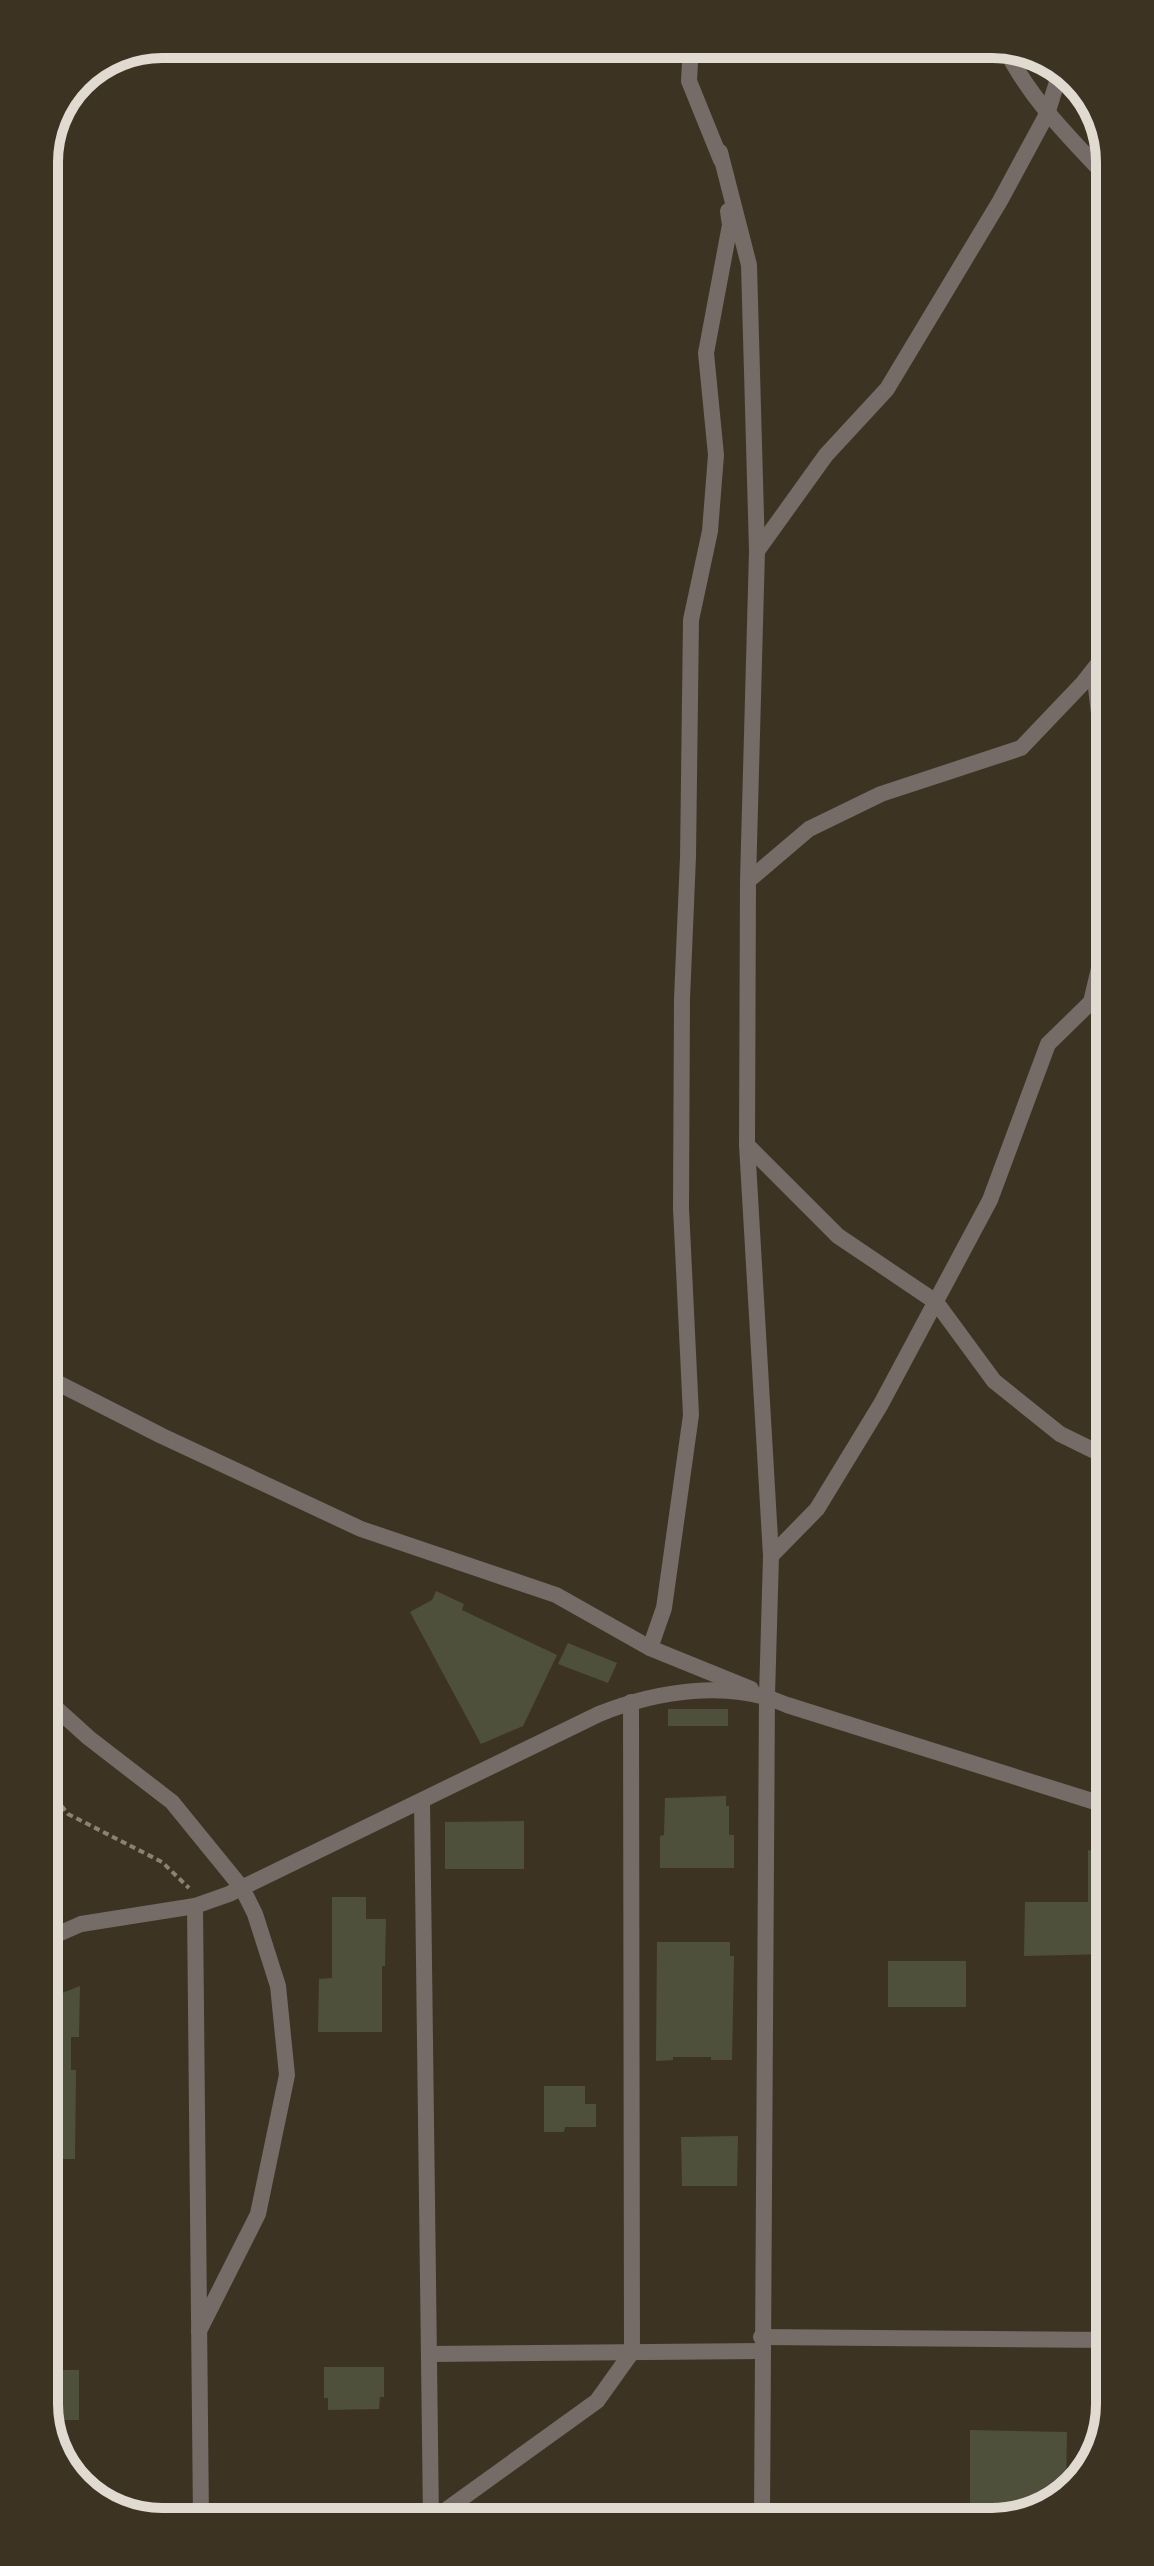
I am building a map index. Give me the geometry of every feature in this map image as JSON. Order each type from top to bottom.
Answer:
[{"type":"street","points":[[690,58],[689,81],[720,152],[749,265],[757,551],[748,881],[747,1145],[771,1556],[767,1696],[762,2508]]},
{"type":"street","points":[[1011,60],[1047,114],[1096,166]]},
{"type":"street","points":[[757,551],[826,455],[887,389],[1000,201],[1047,114],[1057,81]]},
{"type":"street","points":[[650,1648],[664,1608],[691,1415],[681,1208],[682,999],[688,857],[691,620],[710,531],[716,455],[706,353],[730,225],[720,152]]},
{"type":"street","points":[[748,881],[809,829],[881,794],[1021,748],[1096,667]]},
{"type":"street","points":[[1094,670],[1096,687]]},
{"type":"street","points":[[771,1556],[817,1509],[881,1404],[990,1200],[1048,1044],[1091,1002],[1096,981]]},
{"type":"street","points":[[747,1145],[838,1236],[936,1302],[994,1381],[1060,1434],[1096,1452]]},
{"type":"street","points":[[58,1383],[162,1436],[361,1529],[556,1595],[650,1648],[787,1705],[1096,1802]]},
{"type":"street","points":[[58,1934],[81,1924],[200,1904],[242,1888],[599,1714],[631,1702],[697,1691],[767,1696]]},
{"type":"street","points":[[449,2508],[597,2401],[632,2352],[631,1702]]},
{"type":"street","points":[[58,1710],[172,1802],[242,1888],[255,1914],[278,1986],[287,2075],[258,2214],[199,2331]]},
{"type":"street","points":[[422,1801],[432,2508]]},
{"type":"street","points":[[200,1904],[201,2508]]},
{"type":"street","points":[[429,2354],[632,2352],[762,2344],[1096,2340]]},
{"type":"path","points":[[58,1801],[68,1814],[162,1862],[200,1904]]},
{"type":"building","points":[[436,1591],[464,1604],[462,1610],[557,1655],[523,1726],[481,1744],[410,1612],[432,1600]]},
{"type":"building","points":[[568,1643],[617,1663],[608,1683],[558,1664]]},
{"type":"building","points":[[668,1709],[728,1709],[728,1726],[668,1726]]},
{"type":"building","points":[[726,1796],[729,1835],[734,1835],[734,1868],[660,1868],[665,1798]]},
{"type":"building","points":[[524,1821],[524,1869],[445,1869],[445,1822]]},
{"type":"building","points":[[1088,1850],[1096,1852],[1096,1954],[1024,1956],[1025,1902],[1088,1902]]},
{"type":"building","points":[[332,1897],[366,1897],[366,1919],[386,1919],[382,2032],[318,2032],[319,1979],[332,1978]]},
{"type":"building","points":[[657,1942],[730,1942],[730,1956],[734,1956],[732,2060],[673,2057],[673,2060],[656,2061]]},
{"type":"building","points":[[888,1961],[966,1961],[966,2007],[888,2007]]},
{"type":"building","points":[[80,1986],[79,2037],[71,2037],[71,2070],[76,2070],[75,2159],[58,2159],[58,1995]]},
{"type":"building","points":[[544,2086],[585,2086],[585,2104],[596,2104],[596,2127],[565,2127],[564,2132],[544,2132]]},
{"type":"building","points":[[738,2136],[737,2186],[682,2186],[681,2137]]},
{"type":"building","points":[[324,2367],[384,2367],[384,2397],[380,2397],[379,2409],[328,2410],[328,2398],[324,2398]]},
{"type":"building","points":[[58,2370],[79,2370],[79,2420],[60,2420]]},
{"type":"building","points":[[970,2430],[1067,2432],[1066,2477],[1055,2487],[1012,2506],[970,2508]]}]
